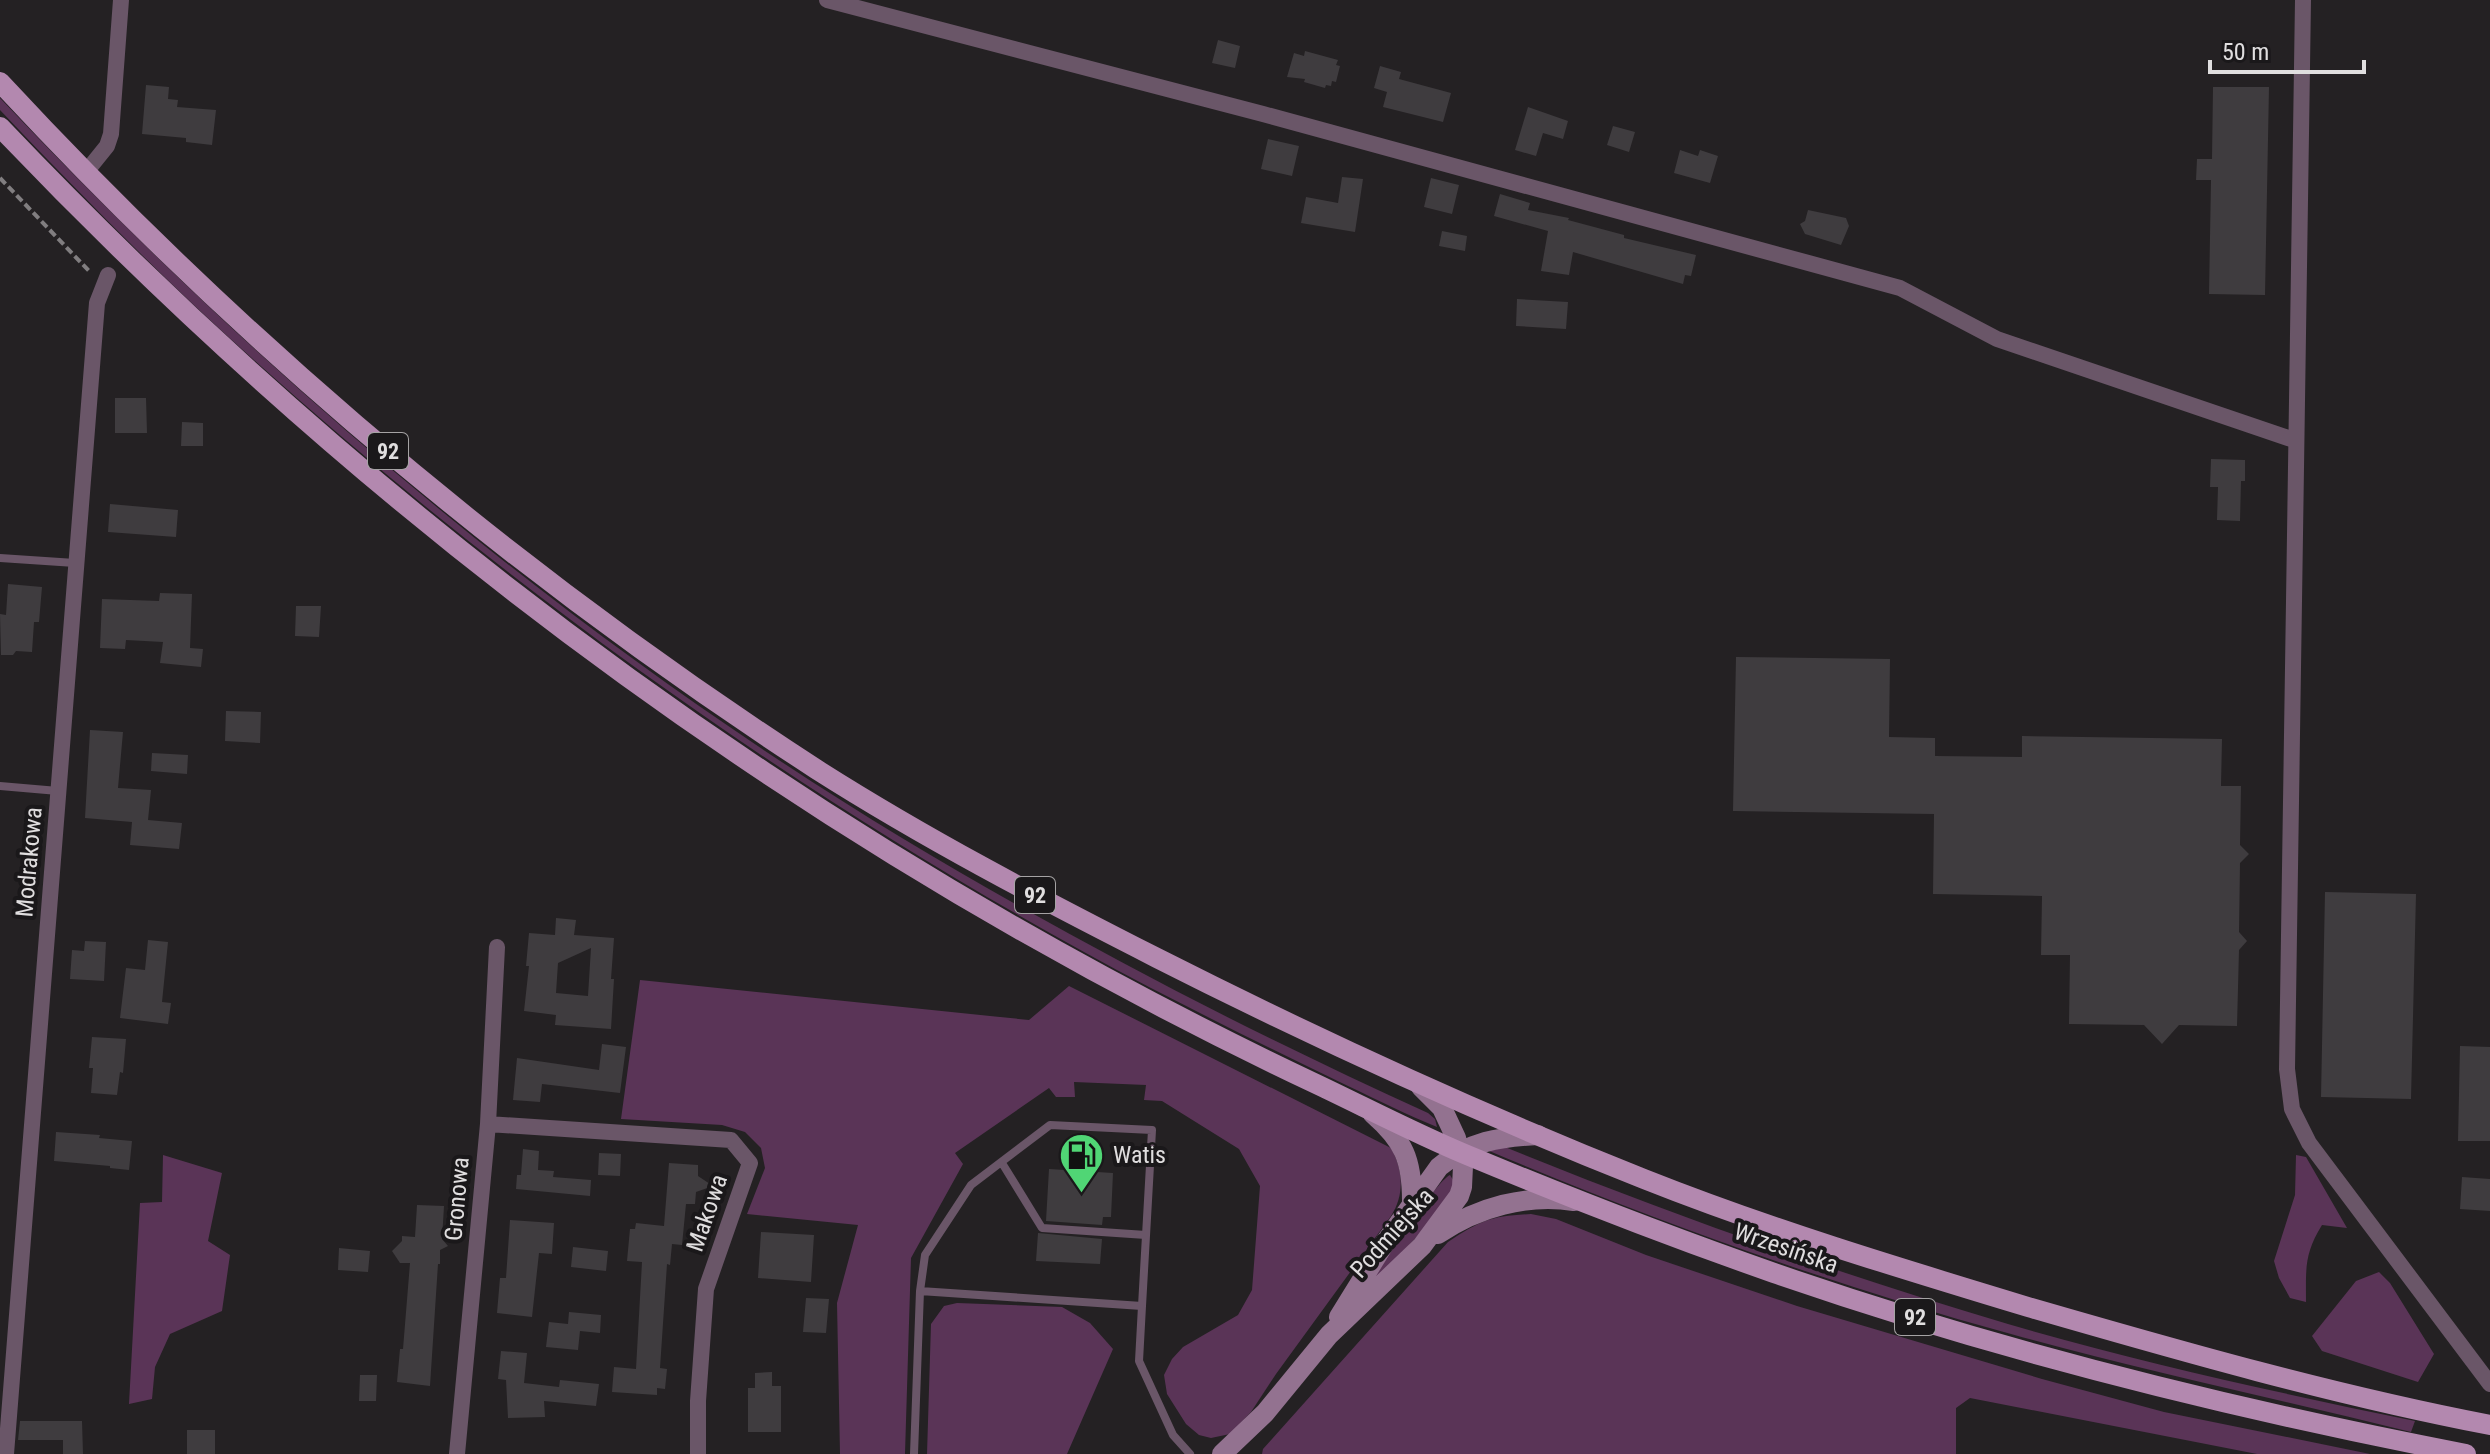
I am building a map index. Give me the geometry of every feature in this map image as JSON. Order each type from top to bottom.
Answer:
[{"type":"main road","name":"92","points":[[0,82],[86,172]]},
{"type":"main road","name":"Wrzesińska","points":[[0,127],[89,222],[248,372],[416,517],[694,726],[835,819],[1025,935],[1124,988],[1460,1152],[1778,1274],[2024,1350],[2248,1407],[2466,1454]]},
{"type":"main road","name":"Wrzesińska","points":[[86,172],[179,264],[372,439],[457,508],[634,643],[818,770],[1009,882],[1258,1009],[1421,1087],[1649,1181],[1876,1261],[2123,1334],[2423,1412],[2490,1425]]},
{"type":"street","points":[[86,172],[107,146],[111,134],[121,0]]},
{"type":"street","points":[[827,0],[1263,114],[1900,288],[1997,339],[2294,440]]},
{"type":"street","points":[[2303,0],[2294,440],[2287,1069],[2292,1109],[2309,1143],[2490,1384]]},
{"type":"street","name":"Modrakowa","points":[[6,1454],[97,303],[106,280]]},
{"type":"street","name":"Gronowa","points":[[457,1454],[488,1124],[497,947]]},
{"type":"street","name":"Podmiejska","points":[[1222,1454],[1265,1413],[1329,1335],[1422,1246],[1459,1196],[1464,1176],[1460,1152],[1447,1117],[1436,1100],[1421,1087]]},
{"type":"street","points":[[1365,1107],[1387,1126],[1406,1153],[1412,1201]]},
{"type":"street","name":"Makowa","points":[[488,1124],[731,1140],[750,1163],[706,1289],[698,1401],[698,1454]]},
{"type":"street","name":"Podmiejska","points":[[1329,1335],[1412,1201],[1439,1167],[1485,1140],[1538,1135]]},
{"type":"street","points":[[1422,1246],[1461,1219],[1507,1203],[1546,1199],[1590,1204]]},
{"type":"lane","points":[[0,558],[75,563]]},
{"type":"lane","points":[[0,786],[59,791]]},
{"type":"lane","points":[[914,1454],[920,1291],[925,1255],[971,1185],[1050,1125],[1152,1130],[1139,1361],[1173,1435],[1190,1454]]},
{"type":"lane","points":[[1002,1163],[1042,1228],[1146,1235]]},
{"type":"lane","points":[[920,1291],[1142,1306]]},
{"type":"path","points":[[0,178],[106,280]]},
{"type":"shaded area","points":[[0,98],[206,304],[315,403],[426,498],[541,590],[658,677],[779,760],[966,876],[1161,983],[1293,1050],[1428,1113],[1435,1119],[1437,1127],[1223,1025],[1029,921],[911,851],[682,701],[463,537],[254,360],[156,269],[62,174],[0,110]]},
{"type":"shaded area","points":[[640,980],[1029,1020],[1069,986],[1391,1148],[1400,1173],[1399,1199],[1391,1216],[1251,1412],[1230,1434],[1211,1438],[1199,1435],[1186,1424],[1167,1394],[1164,1375],[1183,1347],[1238,1315],[1252,1290],[1260,1186],[1239,1149],[1162,1101],[1144,1100],[1146,1085],[1074,1082],[1075,1097],[1056,1097],[1049,1088],[955,1153],[963,1164],[911,1258],[905,1454],[840,1454],[837,1303],[858,1225],[747,1214],[765,1168],[761,1148],[745,1132],[722,1125],[621,1119]]},
{"type":"shaded area","points":[[1500,1145],[1752,1241],[2008,1324],[2211,1377],[2415,1421],[2411,1432],[2111,1360],[1944,1315],[1746,1251],[1487,1150]]},
{"type":"shaded area","points":[[163,1155],[222,1173],[208,1241],[230,1255],[222,1311],[170,1334],[155,1367],[152,1399],[129,1404],[140,1203],[162,1202]]},
{"type":"shaded area","points":[[2296,1155],[2306,1157],[2347,1228],[2322,1225],[2316,1235],[2307,1262],[2306,1302],[2290,1298],[2274,1261],[2295,1195]]},
{"type":"shaded area","points":[[1450,1175],[1455,1183],[1440,1211],[1364,1295],[1362,1292],[1406,1229],[1432,1193]]},
{"type":"shaded area","points":[[1531,1214],[1556,1219],[1646,1255],[1797,1306],[2042,1379],[2164,1412],[2370,1454],[2257,1454],[1970,1398],[1956,1408],[1956,1454],[1262,1454],[1263,1449],[1448,1242],[1487,1220]]},
{"type":"shaded area","points":[[2379,1272],[2390,1283],[2434,1354],[2418,1382],[2322,1351],[2312,1336],[2356,1281]]},
{"type":"shaded area","points":[[957,1303],[1062,1307],[1090,1323],[1113,1349],[1067,1454],[927,1454],[931,1324],[944,1306]]},
{"type":"building","points":[[1218,40],[1240,46],[1235,68],[1212,63]]},
{"type":"building","points":[[1305,51],[1338,60],[1336,65],[1340,66],[1336,82],[1332,81],[1331,86],[1326,85],[1325,88],[1304,82],[1305,79],[1287,77],[1294,53],[1304,56]]},
{"type":"building","points":[[1380,66],[1401,72],[1399,79],[1451,93],[1443,122],[1383,107],[1387,92],[1374,88]]},
{"type":"building","points":[[146,85],[169,87],[168,99],[178,100],[177,107],[216,110],[212,145],[186,142],[186,138],[142,134]]},
{"type":"building","points":[[2213,87],[2269,87],[2265,295],[2209,294],[2211,180],[2196,180],[2197,159],[2212,159]]},
{"type":"building","points":[[1528,107],[1568,121],[1563,139],[1543,133],[1536,156],[1515,150]]},
{"type":"building","points":[[1613,126],[1635,132],[1629,152],[1607,145]]},
{"type":"building","points":[[1268,139],[1299,146],[1292,176],[1261,169]]},
{"type":"building","points":[[1680,150],[1698,156],[1700,150],[1718,156],[1710,183],[1674,173]]},
{"type":"building","points":[[1342,177],[1363,179],[1355,232],[1301,223],[1306,197],[1338,203]]},
{"type":"building","points":[[1431,178],[1459,185],[1452,214],[1424,207]]},
{"type":"building","points":[[1500,194],[1530,203],[1528,210],[1569,218],[1624,235],[1624,238],[1696,255],[1691,276],[1685,275],[1683,284],[1573,252],[1569,275],[1541,271],[1548,231],[1494,216]]},
{"type":"building","points":[[1808,210],[1846,218],[1849,226],[1841,245],[1805,234],[1800,224],[1805,221]]},
{"type":"building","points":[[1442,231],[1467,236],[1465,251],[1439,246]]},
{"type":"building","points":[[1517,299],[1568,302],[1566,329],[1516,326]]},
{"type":"building","points":[[115,398],[146,398],[147,433],[115,433]]},
{"type":"building","points":[[182,422],[203,423],[203,446],[181,446]]},
{"type":"building","points":[[2211,459],[2245,460],[2240,521],[2217,520],[2218,487],[2210,487]]},
{"type":"building","points":[[110,504],[178,510],[176,537],[108,532]]},
{"type":"building","points":[[8,584],[42,587],[39,622],[34,622],[32,652],[16,651],[13,655],[1,655],[0,614],[6,615]]},
{"type":"building","points":[[160,593],[192,594],[190,648],[203,649],[201,667],[160,663],[163,642],[126,640],[125,649],[100,648],[102,599],[159,601]]},
{"type":"building","points":[[296,606],[321,606],[319,637],[295,636]]},
{"type":"building","points":[[1736,657],[1890,659],[1889,737],[1935,738],[1935,756],[2022,757],[2022,736],[2222,739],[2221,786],[2241,786],[2240,845],[2249,854],[2240,863],[2239,932],[2247,941],[2239,950],[2237,1026],[2179,1025],[2162,1044],[2144,1025],[2069,1024],[2070,955],[2041,955],[2042,896],[1933,894],[1934,814],[1733,811]]},
{"type":"building","points":[[226,711],[261,712],[260,743],[225,741]]},
{"type":"building","points":[[90,730],[123,732],[118,788],[151,790],[148,820],[182,823],[179,849],[130,845],[132,822],[85,818]]},
{"type":"building","points":[[152,753],[188,755],[187,774],[151,771]]},
{"type":"building","points":[[2325,892],[2416,894],[2411,1099],[2321,1097]]},
{"type":"building","points":[[556,918],[576,920],[574,935],[614,938],[611,1029],[555,1025],[556,1015],[524,1011],[529,933],[555,935]],"holes":[[[591,948],[588,996],[556,993],[558,963]]]},
{"type":"building","points":[[148,940],[168,942],[162,1002],[171,1003],[168,1024],[120,1018],[126,968],[145,970]]},
{"type":"building","points":[[85,941],[106,942],[104,981],[70,979],[72,950],[84,951]]},
{"type":"building","points":[[92,1037],[126,1039],[123,1073],[120,1072],[117,1095],[91,1093],[93,1068],[89,1068]]},
{"type":"building","points":[[602,1044],[626,1047],[620,1093],[542,1084],[540,1102],[513,1100],[517,1058],[599,1070]]},
{"type":"building","points":[[2460,1046],[2490,1047],[2490,1141],[2458,1141]]},
{"type":"building","points":[[56,1132],[132,1141],[129,1170],[54,1161]]},
{"type":"building","points":[[523,1149],[539,1151],[538,1170],[554,1171],[553,1177],[591,1180],[590,1196],[516,1189],[517,1175],[521,1175]]},
{"type":"building","points":[[599,1153],[621,1154],[620,1176],[598,1175]]},
{"type":"building","points":[[669,1163],[698,1165],[698,1176],[713,1186],[696,1192],[695,1204],[686,1204],[682,1245],[672,1244],[670,1265],[667,1264],[660,1368],[667,1369],[665,1389],[657,1388],[657,1395],[612,1392],[614,1367],[636,1369],[642,1262],[627,1261],[630,1229],[635,1229],[636,1223],[664,1226]]},
{"type":"building","points":[[1049,1169],[1113,1173],[1111,1217],[1103,1217],[1102,1225],[1046,1221]]},
{"type":"building","points":[[2462,1177],[2490,1179],[2490,1211],[2460,1209]]},
{"type":"building","points":[[417,1205],[444,1206],[442,1239],[448,1246],[440,1250],[438,1264],[430,1386],[397,1382],[410,1263],[400,1263],[392,1251],[402,1241],[402,1236],[415,1237]]},
{"type":"building","points":[[510,1220],[554,1223],[552,1254],[539,1253],[532,1317],[497,1313],[500,1278],[506,1278]]},
{"type":"building","points":[[761,1232],[814,1235],[811,1282],[758,1278]]},
{"type":"building","points":[[1038,1233],[1102,1239],[1100,1264],[1036,1261]]},
{"type":"building","points":[[573,1247],[608,1251],[606,1271],[571,1267]]},
{"type":"building","points":[[339,1248],[370,1251],[368,1272],[338,1270]]},
{"type":"building","points":[[806,1298],[829,1299],[826,1333],[803,1332]]},
{"type":"building","points":[[569,1312],[601,1315],[600,1333],[580,1331],[578,1350],[546,1347],[549,1322],[568,1324]]},
{"type":"building","points":[[501,1351],[527,1353],[524,1383],[559,1387],[560,1380],[599,1384],[596,1406],[544,1401],[545,1417],[508,1418],[506,1380],[498,1379]]},
{"type":"building","points":[[772,1372],[772,1386],[781,1386],[781,1432],[748,1432],[748,1388],[755,1388],[755,1373]]},
{"type":"building","points":[[360,1375],[377,1375],[376,1401],[359,1401]]},
{"type":"building","points":[[20,1421],[82,1421],[83,1454],[63,1454],[63,1440],[18,1440]]},
{"type":"building","points":[[187,1430],[215,1430],[215,1454],[187,1454]]},
{"type":"place","name":"Watis","points":[[1082,1194]]}]
